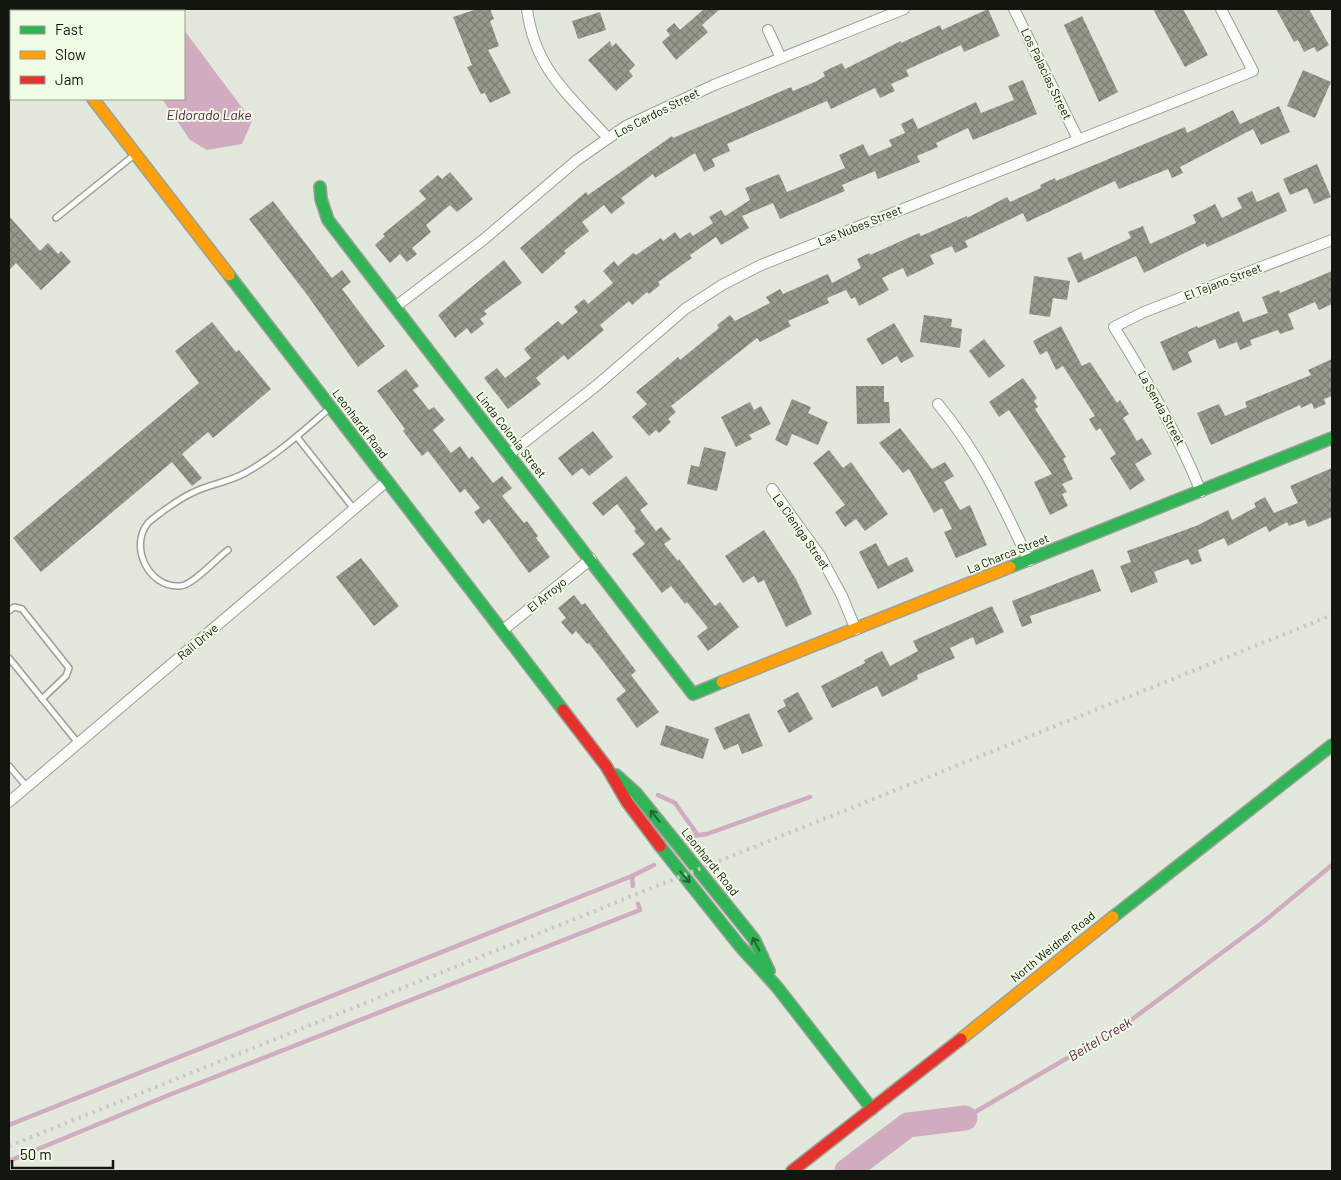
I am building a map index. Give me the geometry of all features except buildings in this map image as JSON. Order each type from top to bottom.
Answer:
[{"type":"street","points":[[527,9],[535,47],[547,70],[608,138]]},
{"type":"street","name":"Los Cerdos Street","points":[[394,307],[483,240],[548,183],[608,138],[664,107],[904,9]]},
{"type":"street","name":"Los Palacias Street","points":[[1014,9],[1078,139]]},
{"type":"street","name":"Las Nubes Street","points":[[508,454],[596,386],[685,309],[722,285],[761,265],[1253,70],[1221,9]]},
{"type":"street","points":[[768,30],[781,58]]},
{"type":"street","name":"Leonhardt Road","points":[[94,100],[386,481],[503,630],[606,766],[627,802],[678,870],[777,988],[872,1109]]},
{"type":"street","name":"Linda Colonia Street","points":[[320,187],[320,199],[328,220],[591,559],[693,694]]},
{"type":"street","name":"El Tejano Street","points":[[1114,327],[1144,312],[1332,240]]},
{"type":"street","name":"La Senda Street","points":[[1114,327],[1147,380],[1184,449],[1202,492]]},
{"type":"street","points":[[938,404],[963,434],[993,484],[1029,561]]},
{"type":"street","name":"La Charca Street","points":[[693,694],[1202,492],[1332,438]]},
{"type":"street","name":"Rail Drive","points":[[9,802],[386,481]]},
{"type":"street","name":"La Cieniga Street","points":[[772,489],[821,557],[842,596],[856,630]]},
{"type":"street","name":"El Arroyo","points":[[503,630],[591,559]]},
{"type":"street","name":"North Weidner Road","points":[[792,1171],[1152,885],[1332,745]]},
{"type":"lane","points":[[56,218],[136,154]]},
{"type":"lane","points":[[228,550],[188,584],[172,586],[157,579],[146,567],[140,553],[139,538],[148,523],[174,503],[193,492],[223,484],[246,472],[297,437],[330,408]]},
{"type":"lane","points":[[297,437],[354,509]]},
{"type":"lane","points":[[9,610],[14,607],[22,609],[69,668],[66,676],[42,699]]},
{"type":"lane","points":[[9,658],[78,743]]},
{"type":"lane","points":[[9,766],[27,787]]},
{"type":"water","points":[[95,9],[171,10],[96,10]]},
{"type":"water","name":"Eldorado Lake","points":[[185,31],[252,121],[242,144],[207,150],[190,140],[163,100],[185,100]]},
{"type":"waterway","points":[[658,795],[675,803],[697,834]]},
{"type":"waterway","points":[[693,836],[707,834],[810,797]]},
{"type":"waterway","points":[[9,1125],[632,876],[654,865]]},
{"type":"waterway","name":"Beitel Creek","points":[[965,1118],[1127,1023],[1262,923],[1332,865]]},
{"type":"waterway","points":[[632,876],[633,886]]},
{"type":"waterway","points":[[9,1161],[169,1095],[640,910],[638,904]]},
{"type":"waterway","name":"Beitel Creek","points":[[847,1171],[908,1125],[965,1118]]},
{"type":"railway","points":[[9,1146],[1332,615]]},
{"type":"traffic: fast","points":[[320,187],[321,199],[328,220],[693,694],[722,682]]},
{"type":"traffic: fast","points":[[229,275],[563,710]]},
{"type":"traffic: fast","points":[[1010,567],[1332,438]]},
{"type":"traffic: fast","points":[[1113,917],[1332,745]]},
{"type":"traffic: fast","points":[[616,775],[636,793],[754,939],[769,971]]},
{"type":"traffic: fast","points":[[660,846],[739,945],[777,987],[872,1109]]},
{"type":"traffic: slow","points":[[94,100],[229,275]]},
{"type":"traffic: slow","points":[[722,682],[1010,567]]},
{"type":"traffic: slow","points":[[961,1039],[1113,917]]},
{"type":"traffic: jam","points":[[563,710],[606,766],[627,802],[660,846]]},
{"type":"traffic: jam","points":[[792,1171],[961,1039]]}]
